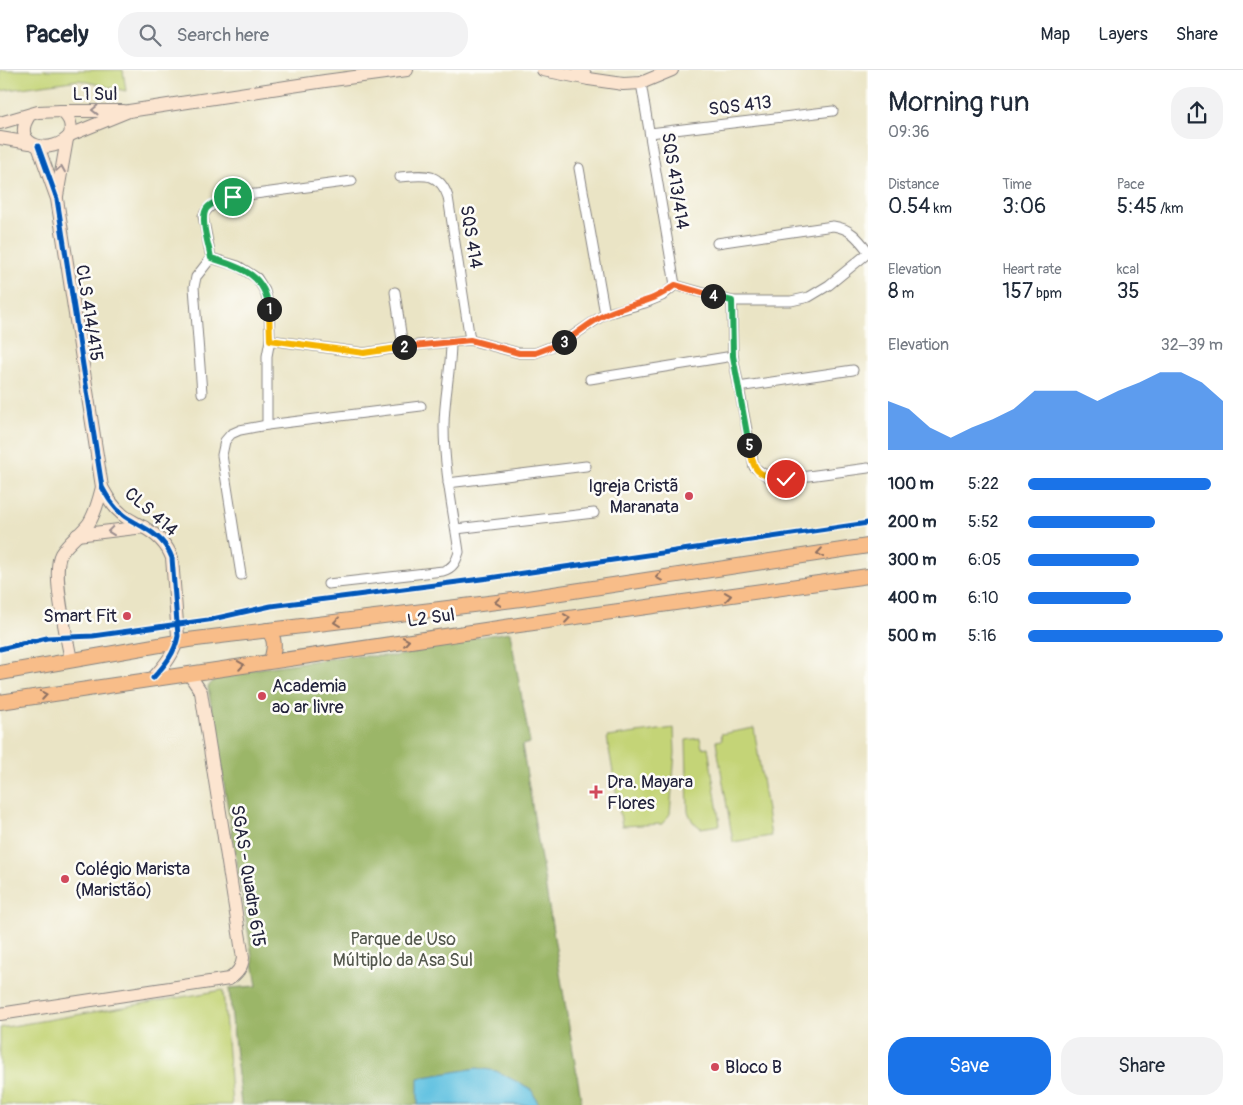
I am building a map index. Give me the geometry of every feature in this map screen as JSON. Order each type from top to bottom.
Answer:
[{"type":"main road","name":"L2 Sul","points":[[0,673],[177,642],[521,599],[868,546]]},
{"type":"main road","name":"L2 Sul","points":[[0,702],[153,678],[868,576]]},
{"type":"main road","points":[[267,630],[274,638],[271,661]]},
{"type":"street","name":"L1 Sul","points":[[61,111],[129,111],[407,70]]},
{"type":"street","points":[[543,70],[584,74],[623,84],[641,83],[672,70]]},
{"type":"street","name":"SQS 413/414","points":[[641,83],[675,285]]},
{"type":"street","points":[[0,123],[44,111],[61,111],[71,122],[69,137],[56,146],[0,138]]},
{"type":"street","name":"L1 Sul","points":[[69,137],[129,111]]},
{"type":"street","name":"SQS 413","points":[[650,133],[833,111]]},
{"type":"street","points":[[29,116],[24,123],[23,129],[25,136],[34,144]]},
{"type":"street","name":"CLS 414/415","points":[[57,199],[69,137]]},
{"type":"street","name":"CLS 414/415","points":[[34,144],[57,199],[102,487]]},
{"type":"street","points":[[579,168],[605,314]]},
{"type":"street","name":"SQS 414","points":[[400,176],[426,175],[437,179],[444,186],[448,197],[470,340]]},
{"type":"street","points":[[202,393],[194,287],[196,277],[211,258],[203,216],[208,207],[233,197],[352,182]]},
{"type":"street","points":[[270,340],[364,353],[470,340],[519,353],[535,353],[565,341],[605,314],[645,303],[662,296],[675,285],[732,301],[791,301],[810,297],[846,272],[868,252],[858,237],[848,230],[833,226],[717,242]]},
{"type":"street","points":[[211,258],[238,266],[257,278],[266,291],[269,307],[270,340],[267,356],[267,425]]},
{"type":"street","points":[[395,292],[403,347]]},
{"type":"street","points":[[732,301],[733,356],[752,463],[762,474],[768,477],[786,479],[868,468]]},
{"type":"street","points":[[328,584],[450,569],[456,561],[459,552],[448,483],[444,427],[445,398],[451,361],[451,342]]},
{"type":"street","points":[[590,379],[733,356]]},
{"type":"street","points":[[738,387],[853,370]]},
{"type":"street","points":[[241,575],[222,450],[225,441],[231,434],[240,430],[267,425],[421,406]]},
{"type":"street","points":[[448,483],[586,466]]},
{"type":"street","points":[[70,660],[57,573],[60,556],[66,546],[88,524],[96,510],[102,487]]},
{"type":"street","name":"CLS 414","points":[[102,487],[112,505],[124,517],[144,527],[162,541],[172,558],[179,624],[177,642],[170,657],[153,678]]},
{"type":"street","points":[[456,529],[594,513]]},
{"type":"street","points":[[77,535],[144,527]]},
{"type":"street","points":[[201,692],[212,670]]},
{"type":"street","name":"SGAS - Quadra 615","points":[[0,1014],[229,979],[243,964],[201,692],[189,674]]},
{"type":"green space","points":[[0,70],[123,70],[126,91],[79,80],[0,91]]},
{"type":"green space","name":"Parque de Uso Múltiplo da Asa Sul","points":[[510,632],[530,743],[522,745],[582,1105],[241,1105],[229,988],[257,986],[208,687],[219,674],[348,656],[396,656],[421,651],[443,642]]},
{"type":"green space","points":[[674,728],[675,753],[670,814],[662,824],[622,826],[607,737]]},
{"type":"green space","points":[[754,728],[771,836],[733,842],[716,741],[722,740],[721,734]]},
{"type":"green space","points":[[700,738],[702,748],[708,747],[720,825],[701,828],[693,822],[688,812],[686,740]]},
{"type":"green space","points":[[223,990],[232,1105],[0,1105],[0,1028]]},
{"type":"water","points":[[477,1068],[496,1071],[531,1089],[539,1105],[418,1105],[418,1078]]},
{"type":"cycle path","points":[[38,146],[57,199],[102,487],[116,509],[125,517],[157,536],[167,548],[172,558],[178,636],[175,648],[153,678]]},
{"type":"cycle path","points":[[0,649],[47,638],[93,636],[208,620],[271,606],[489,578],[868,523]]},
{"type":"place","name":"Igreja Cristã Maranata","points":[[689,496]]},
{"type":"place","name":"Smart Fit","points":[[127,616]]},
{"type":"place","name":"Academia ao ar livre","points":[[262,696]]},
{"type":"place","name":"Dra. Mayara Flores","points":[[596,792]]},
{"type":"place","name":"Colégio Marista (Maristão)","points":[[65,879]]},
{"type":"place","name":"Bloco B","points":[[715,1067]]},
{"type":"route","points":[[233,197],[208,207],[203,216],[211,258],[238,266],[257,278],[266,291],[269,307],[270,340],[364,353],[470,340],[519,353],[535,353],[578,334],[605,314],[628,306],[645,303],[662,296],[675,285],[732,301],[733,356],[752,463],[758,471],[768,477],[786,479]]}]
